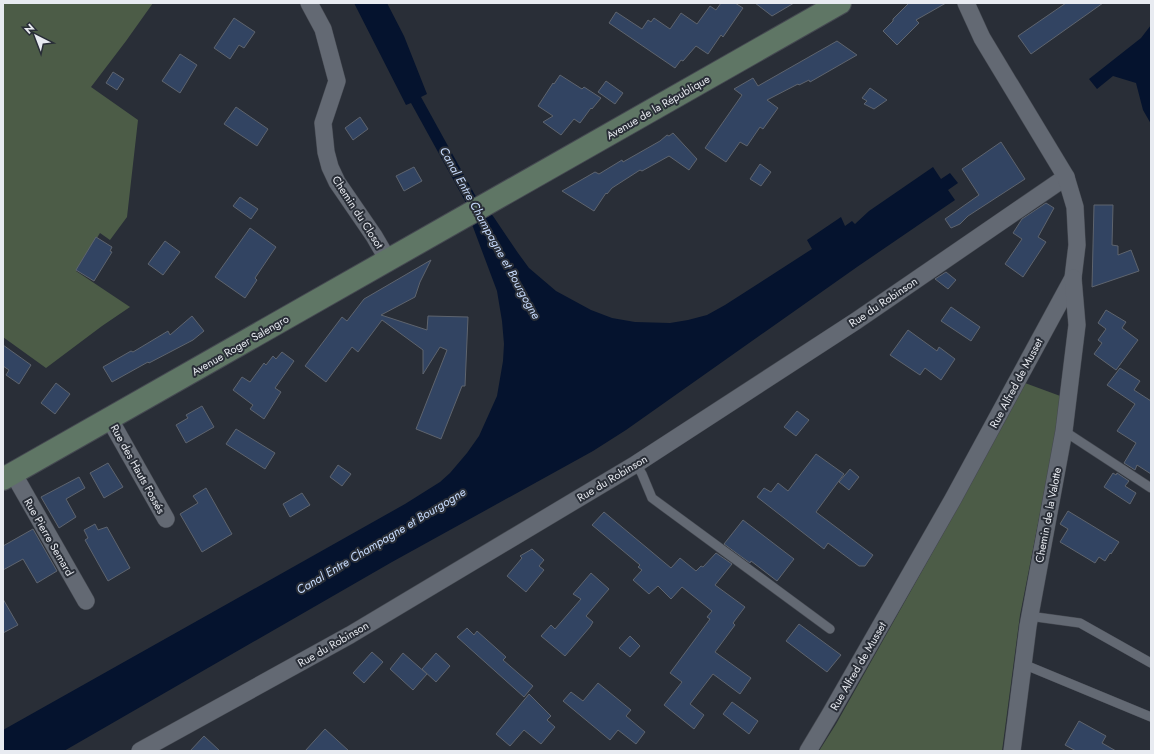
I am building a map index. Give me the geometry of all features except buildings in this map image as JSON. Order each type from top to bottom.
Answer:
[{"type":"main road","name":"Avenue de la République","points":[[476,210],[834,5]]},
{"type":"main road","name":"Avenue Roger Salengro","points":[[8,476],[476,210]]},
{"type":"street","name":"Chemin du Closot","points":[[309,3],[323,29],[337,81],[323,123],[326,152],[330,167],[337,182],[374,236],[388,260]]},
{"type":"street","name":"Rue Alfred de Musset","points":[[808,751],[953,500],[1073,278],[1077,245],[1075,207],[1066,177],[982,38],[966,3]]},
{"type":"street","name":"Rue du Robinson","points":[[140,751],[350,635],[636,464],[862,316],[1066,177]]},
{"type":"street","name":"Chemin de la Valotte","points":[[1012,751],[1029,616],[1064,431],[1077,324],[1073,278]]},
{"type":"street","name":"Rue des Hauts Fossés","points":[[110,418],[166,519]]},
{"type":"street","name":"Rue Pierre Semard","points":[[8,476],[86,601]]},
{"type":"lane","points":[[1064,431],[1151,488]]},
{"type":"lane","points":[[636,464],[652,498],[830,629]]},
{"type":"lane","points":[[1029,616],[1080,623],[1151,663]]},
{"type":"lane","points":[[1023,664],[1151,717]]},
{"type":"green space","points":[[3,3],[153,3],[91,87],[138,120],[127,217],[110,240],[100,233],[76,271],[130,307],[46,368],[3,337]]},
{"type":"green space","points":[[1025,383],[1063,397],[1020,615],[1002,751],[819,751],[836,724],[954,514]]},
{"type":"water","name":"Canal Entre Champagne et Bourgogne","points":[[354,3],[387,3],[404,36],[427,94],[421,97],[475,195],[493,216],[529,268],[556,291],[591,310],[612,318],[635,322],[670,323],[707,315],[812,249],[807,240],[841,217],[845,226],[852,221],[855,224],[869,211],[933,167],[941,179],[950,173],[958,183],[948,190],[955,200],[857,267],[626,430],[593,451],[392,562],[64,751],[3,751],[3,730],[405,504],[440,482],[450,473],[479,436],[497,396],[503,361],[504,344],[497,291],[465,201],[411,103],[406,105]]},
{"type":"water","points":[[1151,25],[1151,124],[1143,110],[1136,83],[1113,76],[1097,89],[1089,79],[1141,38]]}]
